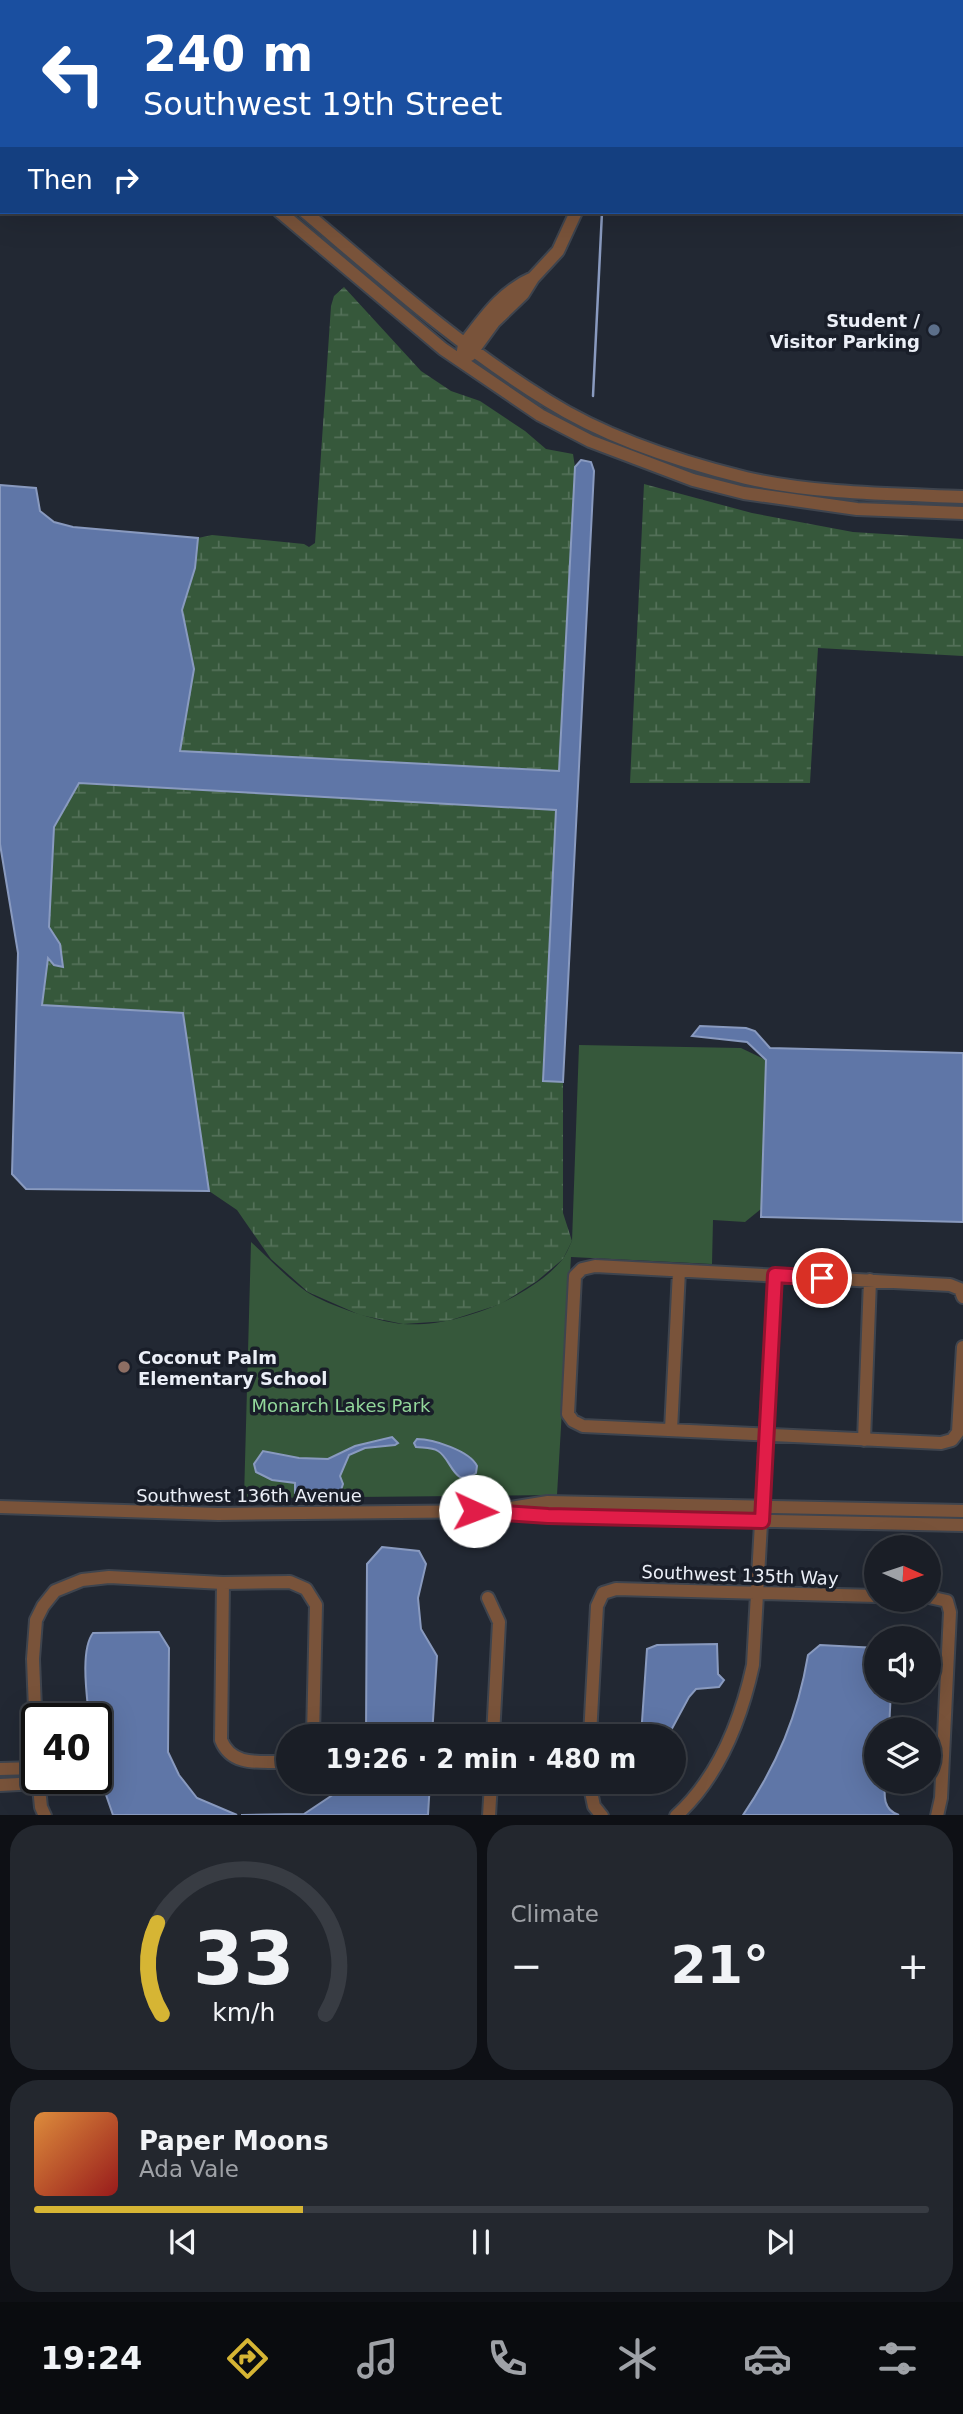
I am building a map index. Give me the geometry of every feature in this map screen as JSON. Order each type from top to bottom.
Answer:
[{"type":"street","points":[[282,214],[443,349],[540,415],[590,441],[693,480],[786,500],[857,509],[963,513]]},
{"type":"street","points":[[307,214],[469,347],[549,402],[597,427],[701,466],[748,478],[851,492],[963,497]]},
{"type":"street","points":[[462,362],[496,303],[516,285],[533,278],[558,251],[575,214]]},
{"type":"street","points":[[961,1293],[950,1285],[595,1266],[582,1269],[575,1276],[568,1414],[573,1421],[583,1426],[942,1443],[952,1440],[958,1432],[963,1347]]},
{"type":"street","points":[[671,1430],[679,1271]]},
{"type":"street","points":[[676,1815],[688,1805],[706,1780],[731,1737],[744,1705],[753,1665],[775,1275]]},
{"type":"street","points":[[864,1440],[870,1280]]},
{"type":"street","name":"Southwest 136th Avenue","points":[[0,1507],[218,1514],[497,1511],[548,1516],[963,1511]]},
{"type":"street","name":"Southwest 136th Avenue","points":[[763,1515],[963,1525]]},
{"type":"street","points":[[35,1703],[33,1659],[36,1620],[55,1591],[82,1580],[109,1577],[223,1583],[290,1583],[306,1589],[316,1605],[313,1724]]},
{"type":"street","points":[[223,1583],[221,1740],[225,1751],[239,1760],[276,1761]]},
{"type":"street","name":"Southwest 135th Way","points":[[591,1724],[597,1605],[604,1593],[616,1589],[864,1596]]},
{"type":"street","points":[[488,1598],[499,1622],[494,1724]]},
{"type":"street","points":[[937,1815],[941,1798],[950,1625],[947,1601],[942,1600]]},
{"type":"street","points":[[0,1769],[21,1768]]},
{"type":"street","points":[[0,1785],[21,1782]]},
{"type":"street","points":[[40,1794],[45,1815]]},
{"type":"street","points":[[489,1815],[490,1794]]},
{"type":"street","points":[[592,1794],[594,1805],[603,1815]]},
{"type":"green space","points":[[344,287],[421,371],[451,391],[480,401],[525,431],[546,449],[573,454],[575,467],[559,771],[180,751],[194,669],[182,610],[195,568],[198,538],[212,535],[304,544],[309,547],[315,543],[331,306],[334,296]]},
{"type":"green space","points":[[644,484],[752,513],[853,532],[963,539],[963,656],[818,648],[810,783],[630,783]]},
{"type":"green space","points":[[79,783],[556,810],[543,1081],[563,1082],[563,1213],[572,1241],[563,1259],[537,1281],[501,1304],[448,1321],[403,1324],[360,1315],[308,1292],[271,1259],[237,1210],[209,1191],[183,1014],[42,1005],[48,957],[60,944],[49,927],[54,827]]},
{"type":"green space","name":"Monarch Lakes Park","points":[[579,1045],[741,1048],[766,1060],[761,1209],[745,1222],[713,1220],[712,1264],[571,1257],[557,1495],[244,1498],[251,1242],[307,1292],[340,1307],[393,1323],[423,1324],[467,1316],[530,1287],[562,1260],[572,1241]]},
{"type":"water","points":[[581,460],[591,462],[594,471],[563,1082],[543,1081],[556,810],[79,783],[54,827],[49,927],[60,944],[63,967],[54,965],[48,958],[42,1005],[183,1013],[209,1191],[26,1189],[12,1174],[18,953],[0,844],[0,485],[36,488],[40,511],[54,522],[73,527],[198,538],[195,568],[182,610],[194,669],[180,751],[559,771],[575,467]]},
{"type":"water","points":[[700,1026],[746,1028],[755,1031],[770,1048],[963,1053],[963,1222],[761,1217],[766,1060],[747,1042],[692,1036]]},
{"type":"water","points":[[392,1437],[398,1443],[395,1445],[365,1448],[349,1455],[340,1476],[343,1484],[341,1490],[335,1492],[295,1493],[295,1483],[272,1480],[256,1472],[254,1464],[263,1451],[299,1458],[328,1459],[355,1446]]},
{"type":"water","points":[[417,1439],[432,1441],[467,1455],[477,1466],[476,1473],[463,1478],[458,1476],[438,1451],[416,1447],[414,1443]]},
{"type":"water","points":[[382,1547],[419,1551],[426,1564],[418,1598],[421,1629],[437,1656],[433,1724],[366,1724],[367,1564]]},
{"type":"water","points":[[159,1632],[169,1648],[168,1752],[179,1775],[197,1798],[237,1815],[113,1815],[106,1794],[112,1794],[112,1703],[88,1703],[85,1674],[87,1650],[93,1633]]},
{"type":"water","points":[[717,1644],[718,1674],[724,1680],[719,1687],[696,1689],[674,1724],[642,1724],[647,1649],[657,1645]]},
{"type":"water","points":[[820,1645],[864,1647],[864,1703],[890,1703],[890,1717],[864,1717],[864,1794],[885,1794],[887,1806],[899,1815],[743,1815],[766,1777],[784,1739],[804,1677],[808,1655]]},
{"type":"water","points":[[334,1794],[429,1794],[428,1815],[241,1815],[304,1814]]},
{"type":"waterway","points":[[593,396],[602,214]]},
{"type":"place","name":"Student / Visitor Parking","points":[[934,330]]},
{"type":"place","name":"Coconut Palm Elementary School","points":[[124,1367]]},
{"type":"route","points":[[475,1511],[548,1516],[762,1521],[775,1275],[822,1278]]}]
